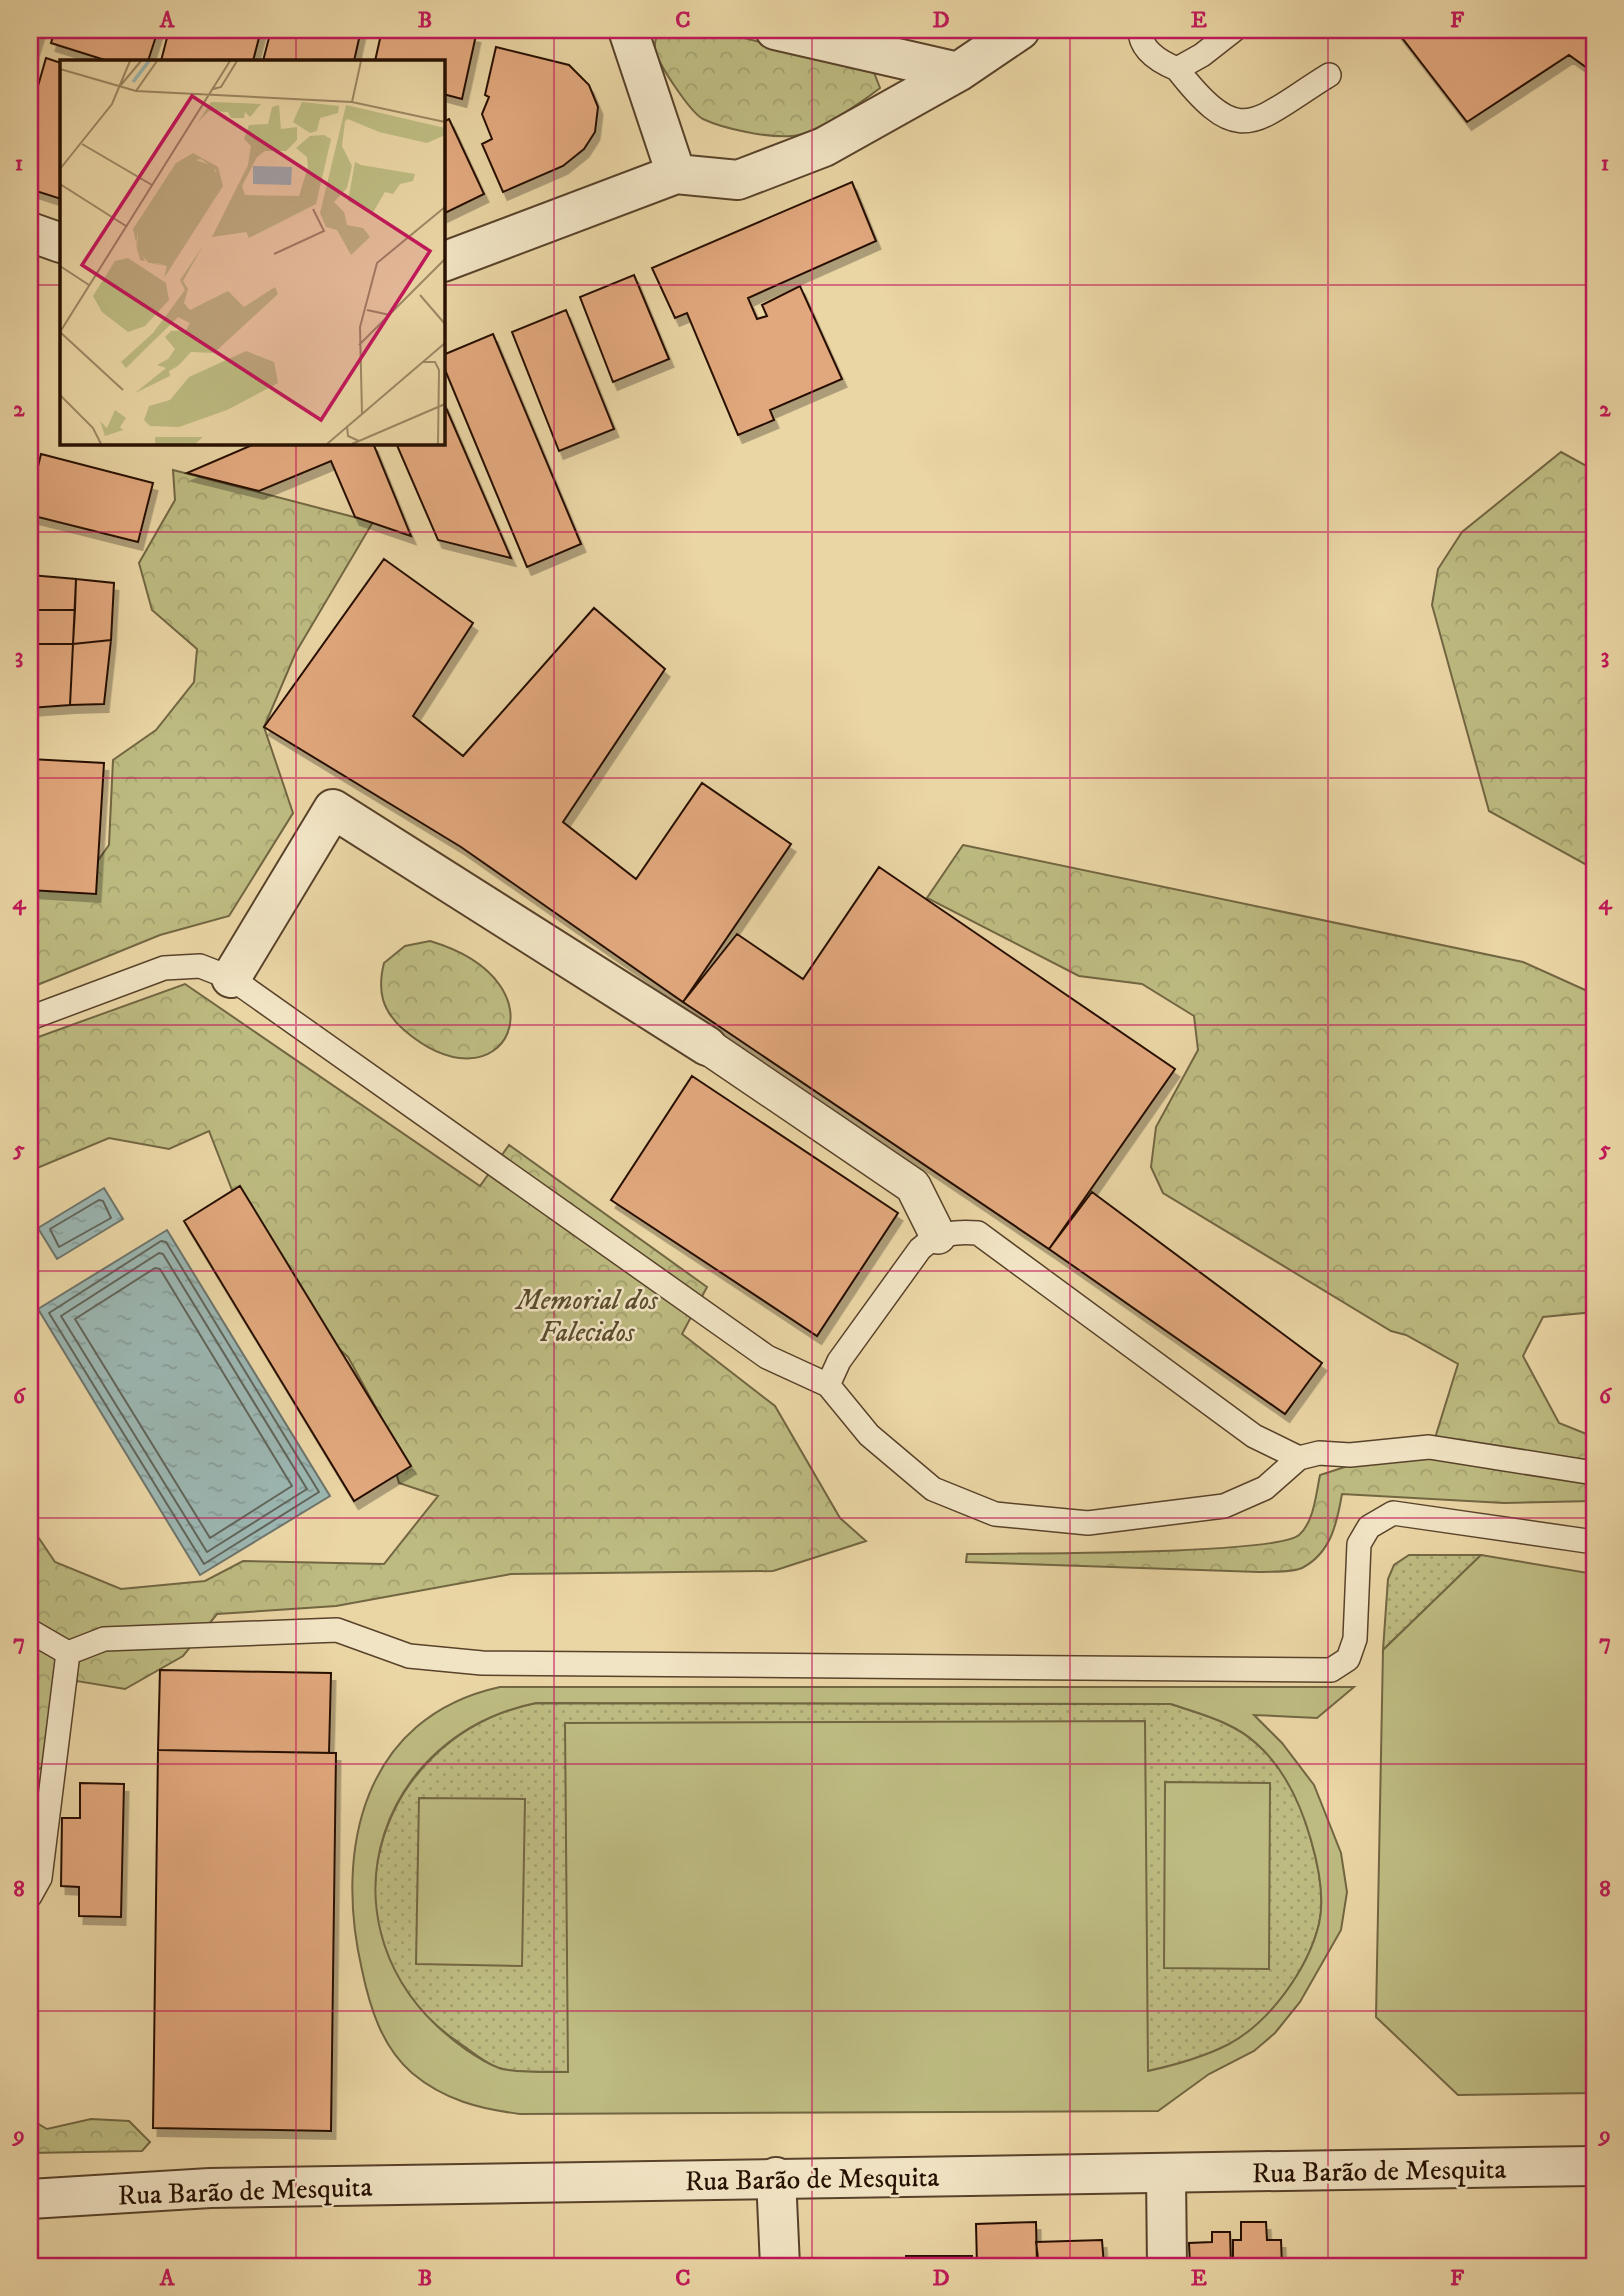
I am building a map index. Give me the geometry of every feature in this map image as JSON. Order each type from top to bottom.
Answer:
[{"type":"street","points":[[628,30],[676,174]]},
{"type":"street","points":[[775,30],[958,72]]},
{"type":"street","points":[[444,262],[676,174],[738,180],[824,147],[958,72],[1020,30]]},
{"type":"street","points":[[30,232],[60,243]]},
{"type":"street","points":[[231,978],[333,809],[707,1046],[913,1186],[938,1236]]},
{"type":"street","name":"Rua Barão de Mesquita","points":[[30,2199],[211,2188],[1594,2166]]},
{"type":"street","points":[[1166,2174],[1167,2266]]},
{"type":"street","points":[[775,2177],[779,2266]]},
{"type":"lane","points":[[1140,30],[1140,38],[1157,61],[1177,69],[1201,99],[1221,115],[1239,123],[1258,119],[1329,75]]},
{"type":"lane","points":[[1177,69],[1202,55],[1234,30]]},
{"type":"lane","points":[[30,1018],[164,968],[200,966],[231,978],[767,1357],[828,1385],[869,1435],[933,1489],[995,1514],[1088,1523],[1224,1506],[1265,1488],[1299,1458],[1319,1453],[1350,1455],[1429,1447],[1594,1473]]},
{"type":"lane","points":[[828,1385],[839,1361],[908,1264],[926,1244],[938,1236],[959,1231],[978,1233],[1254,1436],[1299,1458]]},
{"type":"lane","points":[[68,1653],[104,1639],[337,1630],[409,1656],[482,1663],[1331,1670],[1348,1659],[1355,1639],[1359,1544],[1369,1527],[1393,1513],[1594,1542]]},
{"type":"lane","points":[[30,1631],[68,1653]]},
{"type":"lane","points":[[30,1896],[40,1878],[68,1653]]},
{"type":"green space","points":[[661,30],[712,30],[873,70],[880,88],[838,117],[801,134],[771,136],[734,129],[703,119],[683,98],[657,56],[655,44]]},
{"type":"green space","points":[[1561,452],[1594,470],[1594,869],[1489,811],[1432,605],[1438,569],[1462,532]]},
{"type":"green space","points":[[173,470],[373,522],[296,652],[264,727],[293,813],[229,916],[160,935],[30,988],[30,876],[59,878],[91,870],[109,845],[113,760],[156,730],[194,682],[197,649],[152,610],[139,563],[175,500]]},
{"type":"green space","points":[[963,845],[1523,962],[1594,994],[1594,1312],[1543,1317],[1523,1356],[1559,1423],[1594,1437],[1594,1501],[1504,1503],[1342,1494],[1335,1526],[1326,1546],[1312,1562],[1297,1570],[1287,1571],[966,1562],[967,1554],[1196,1550],[1280,1542],[1299,1535],[1311,1515],[1320,1475],[1435,1438],[1458,1364],[1406,1335],[1391,1331],[1163,1193],[1151,1167],[1156,1127],[1198,1050],[1194,1016],[1142,984],[1079,976],[927,898]]},
{"type":"green space","points":[[430,941],[473,960],[499,985],[510,1010],[507,1034],[493,1051],[470,1058],[440,1053],[404,1030],[386,1008],[381,991],[384,963],[405,946]]},
{"type":"green space","name":"Memorial dos Falecidos","points":[[185,984],[480,1186],[509,1145],[707,1287],[682,1334],[775,1406],[840,1518],[866,1541],[773,1571],[511,1574],[336,1606],[217,1614],[183,1656],[125,1689],[77,1681],[63,1712],[60,1758],[37,1770],[30,1763],[30,1525],[55,1562],[121,1589],[205,1581],[243,1561],[384,1564],[438,1496],[399,1483],[381,1417],[348,1357],[307,1320],[297,1282],[232,1190],[209,1131],[169,1149],[109,1138],[30,1171],[30,1040]]},
{"type":"green space","points":[[1409,1555],[1481,1555],[1383,1650],[1388,1579],[1394,1565]]},
{"type":"green space","points":[[1481,1555],[1594,1574],[1594,2093],[1458,2095],[1376,2017],[1383,1650]]},
{"type":"green space","points":[[500,1687],[1354,1687],[1317,1718],[1254,1715],[1282,1743],[1314,1785],[1341,1853],[1347,1892],[1341,1930],[1300,2002],[1275,2033],[1254,2051],[1209,2074],[1158,2111],[520,2114],[477,2106],[450,2097],[424,2082],[402,2063],[393,2051],[379,2026],[369,1998],[354,1924],[352,1879],[357,1835],[369,1794],[389,1758],[417,1727],[454,1703]],"holes":[[[536,1703],[1171,1704],[1238,1730],[1257,1744],[1276,1765],[1291,1788],[1307,1827],[1314,1849],[1321,1892],[1321,1914],[1314,1941],[1296,1976],[1273,2008],[1229,2044],[1179,2063],[1148,2071],[1145,1721],[565,1723],[568,2072],[505,2070],[458,2044],[437,2026],[401,1981],[381,1933],[376,1883],[384,1834],[405,1789],[439,1751],[482,1721]]]},
{"type":"green space","points":[[536,1703],[1171,1704],[1216,1720],[1248,1736],[1284,1776],[1303,1814],[1316,1860],[1321,1893],[1319,1924],[1314,1941],[1296,1976],[1273,2009],[1259,2023],[1219,2050],[1148,2071],[532,2072],[498,2068],[458,2042],[413,2001],[386,1952],[375,1901],[380,1848],[400,1799],[433,1757],[479,1723]]},
{"type":"green space","points":[[1165,1782],[1270,1783],[1269,1969],[1164,1968]]},
{"type":"green space","points":[[419,1798],[525,1799],[522,1966],[416,1964]]},
{"type":"green space","points":[[30,2119],[47,2129],[91,2119],[129,2121],[150,2142],[142,2151],[30,2153]]},
{"type":"water","points":[[30,459],[40,461],[30,500]]},
{"type":"water","points":[[104,1188],[123,1219],[57,1259],[38,1228]]},
{"type":"water","points":[[167,1230],[330,1496],[200,1575],[38,1309]]},
{"type":"building","points":[[30,30],[40,30],[31,59],[30,58]]},
{"type":"building","points":[[55,30],[158,30],[148,60],[105,60],[51,43]]},
{"type":"building","points":[[169,30],[261,30],[253,60],[161,60]]},
{"type":"building","points":[[271,30],[361,30],[354,60],[263,60]]},
{"type":"building","points":[[382,30],[453,30],[476,35],[462,99],[444,94],[444,60],[375,60]]},
{"type":"building","points":[[1396,30],[1594,30],[1594,73],[1569,55],[1467,122]]},
{"type":"building","points":[[496,47],[569,65],[589,85],[598,107],[595,132],[584,149],[563,166],[503,192],[482,144],[492,139],[482,114],[489,97],[485,95]]},
{"type":"building","points":[[46,58],[60,63],[60,199],[30,189],[30,114]]},
{"type":"building","points":[[449,119],[484,194],[444,214],[444,122]]},
{"type":"building","points":[[852,182],[876,241],[748,298],[757,319],[767,316],[762,305],[800,286],[842,379],[770,410],[774,420],[738,435],[687,313],[675,318],[652,268]]},
{"type":"building","points":[[634,275],[669,359],[613,382],[580,297]]},
{"type":"building","points":[[566,310],[614,429],[559,451],[512,332]]},
{"type":"building","points":[[493,334],[581,544],[527,567],[444,367],[444,355]]},
{"type":"building","points":[[444,403],[511,558],[438,540],[396,444],[444,444]]},
{"type":"building","points":[[255,444],[373,444],[411,536],[355,517],[331,461],[259,491],[187,473]]},
{"type":"building","points":[[41,454],[153,483],[138,542],[30,515],[30,500]]},
{"type":"building","points":[[384,559],[473,623],[413,716],[463,756],[594,608],[665,669],[563,822],[636,879],[702,783],[791,844],[683,1002],[461,847],[264,727]]},
{"type":"building","points":[[30,575],[76,579],[75,610],[30,610]]},
{"type":"building","points":[[76,579],[114,583],[111,640],[73,644]]},
{"type":"building","points":[[30,610],[75,610],[73,644],[30,644]]},
{"type":"building","points":[[111,640],[104,704],[70,705],[73,644]]},
{"type":"building","points":[[30,644],[73,644],[70,705],[30,708]]},
{"type":"building","points":[[30,759],[104,763],[96,894],[30,890]]},
{"type":"building","points":[[879,867],[1175,1069],[1049,1249],[683,1002],[737,934],[803,979]]},
{"type":"building","points":[[692,1076],[898,1213],[817,1336],[611,1200]]},
{"type":"building","points":[[240,1186],[411,1466],[354,1501],[184,1221]]},
{"type":"building","points":[[1092,1192],[1322,1363],[1285,1414],[1049,1249]]},
{"type":"building","points":[[160,1670],[331,1673],[329,1753],[158,1750]]},
{"type":"building","points":[[158,1750],[336,1753],[331,2131],[153,2128]]},
{"type":"building","points":[[80,1783],[124,1784],[121,1917],[79,1916],[79,1887],[61,1886],[62,1818],[80,1818]]},
{"type":"building","points":[[1036,2222],[1037,2266],[977,2266],[976,2224]]},
{"type":"building","points":[[1241,2222],[1266,2222],[1267,2240],[1281,2240],[1282,2266],[1233,2266],[1233,2240],[1241,2240]]},
{"type":"building","points":[[1212,2232],[1230,2232],[1231,2266],[1190,2266],[1189,2243],[1212,2242]]},
{"type":"building","points":[[1102,2240],[1104,2266],[1039,2266],[1036,2242]]},
{"type":"building","points":[[906,2256],[972,2256],[972,2266],[906,2266]]}]
